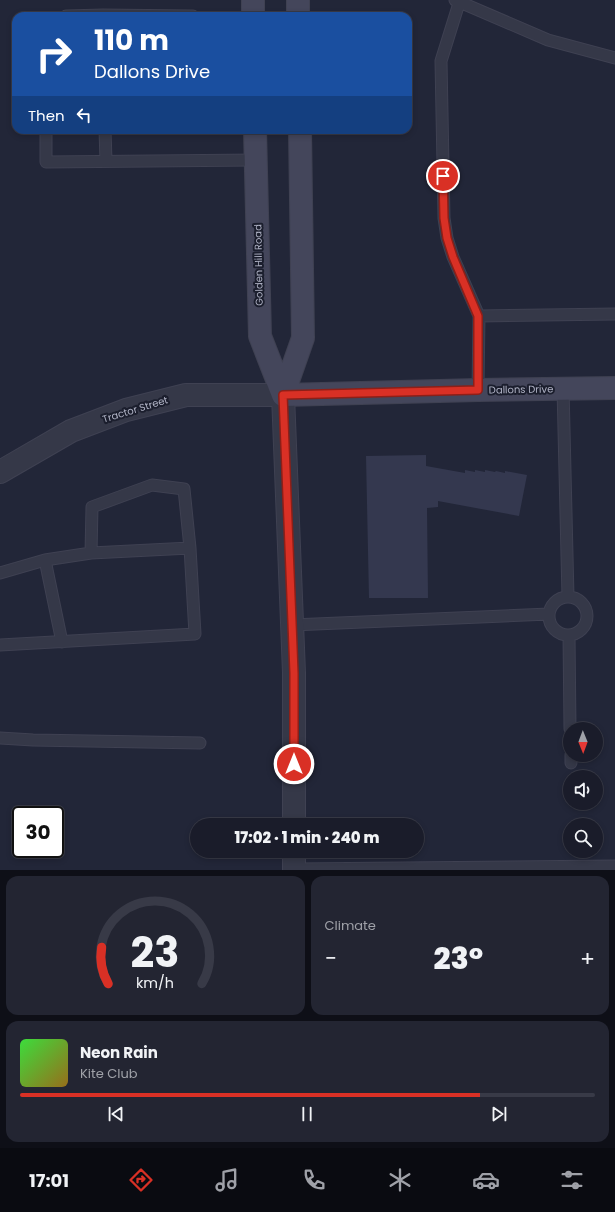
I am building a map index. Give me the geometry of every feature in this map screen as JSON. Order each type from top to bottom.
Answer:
[{"type":"street","points":[[253,0],[253,12]]},
{"type":"street","points":[[298,0],[298,12]]},
{"type":"street","name":"Golden Hill Road","points":[[255,134],[260,336],[283,395],[294,673],[294,818]]},
{"type":"street","name":"Golden Hill Road","points":[[283,395],[303,338],[300,134]]},
{"type":"street","name":"Dallons Drive","points":[[283,395],[615,388]]},
{"type":"street","name":"Tractor Street","points":[[0,472],[71,431],[126,410],[186,395],[283,395]]},
{"type":"lane","points":[[478,390],[478,316],[449,245],[444,218],[441,61],[458,1],[548,40],[615,58]]},
{"type":"lane","points":[[46,134],[46,162],[256,160]]},
{"type":"lane","points":[[105,134],[106,161]]},
{"type":"lane","points":[[478,316],[615,314]]},
{"type":"lane","points":[[563,388],[568,596]]},
{"type":"lane","points":[[0,645],[195,634],[190,548],[184,489],[152,485],[92,507],[91,553]]},
{"type":"lane","points":[[0,573],[45,560],[91,553],[190,548]]},
{"type":"lane","points":[[45,560],[62,642]]},
{"type":"lane","points":[[568,596],[578,599],[583,603],[587,614],[587,621],[580,631],[569,635],[557,632],[552,627],[548,614],[550,608],[559,598],[568,596]]},
{"type":"lane","points":[[292,625],[548,614]]},
{"type":"lane","points":[[569,635],[570,722]]},
{"type":"lane","points":[[0,738],[200,743]]},
{"type":"lane","points":[[294,863],[615,866]]},
{"type":"building","points":[[426,455],[426,466],[465,473],[465,470],[485,472],[485,470],[505,473],[505,471],[527,475],[519,516],[438,501],[438,507],[427,508],[428,598],[369,598],[366,456]]},
{"type":"route","points":[[294,764],[294,673],[283,395],[478,390],[478,316],[453,257],[447,238],[444,218],[443,176]]}]
